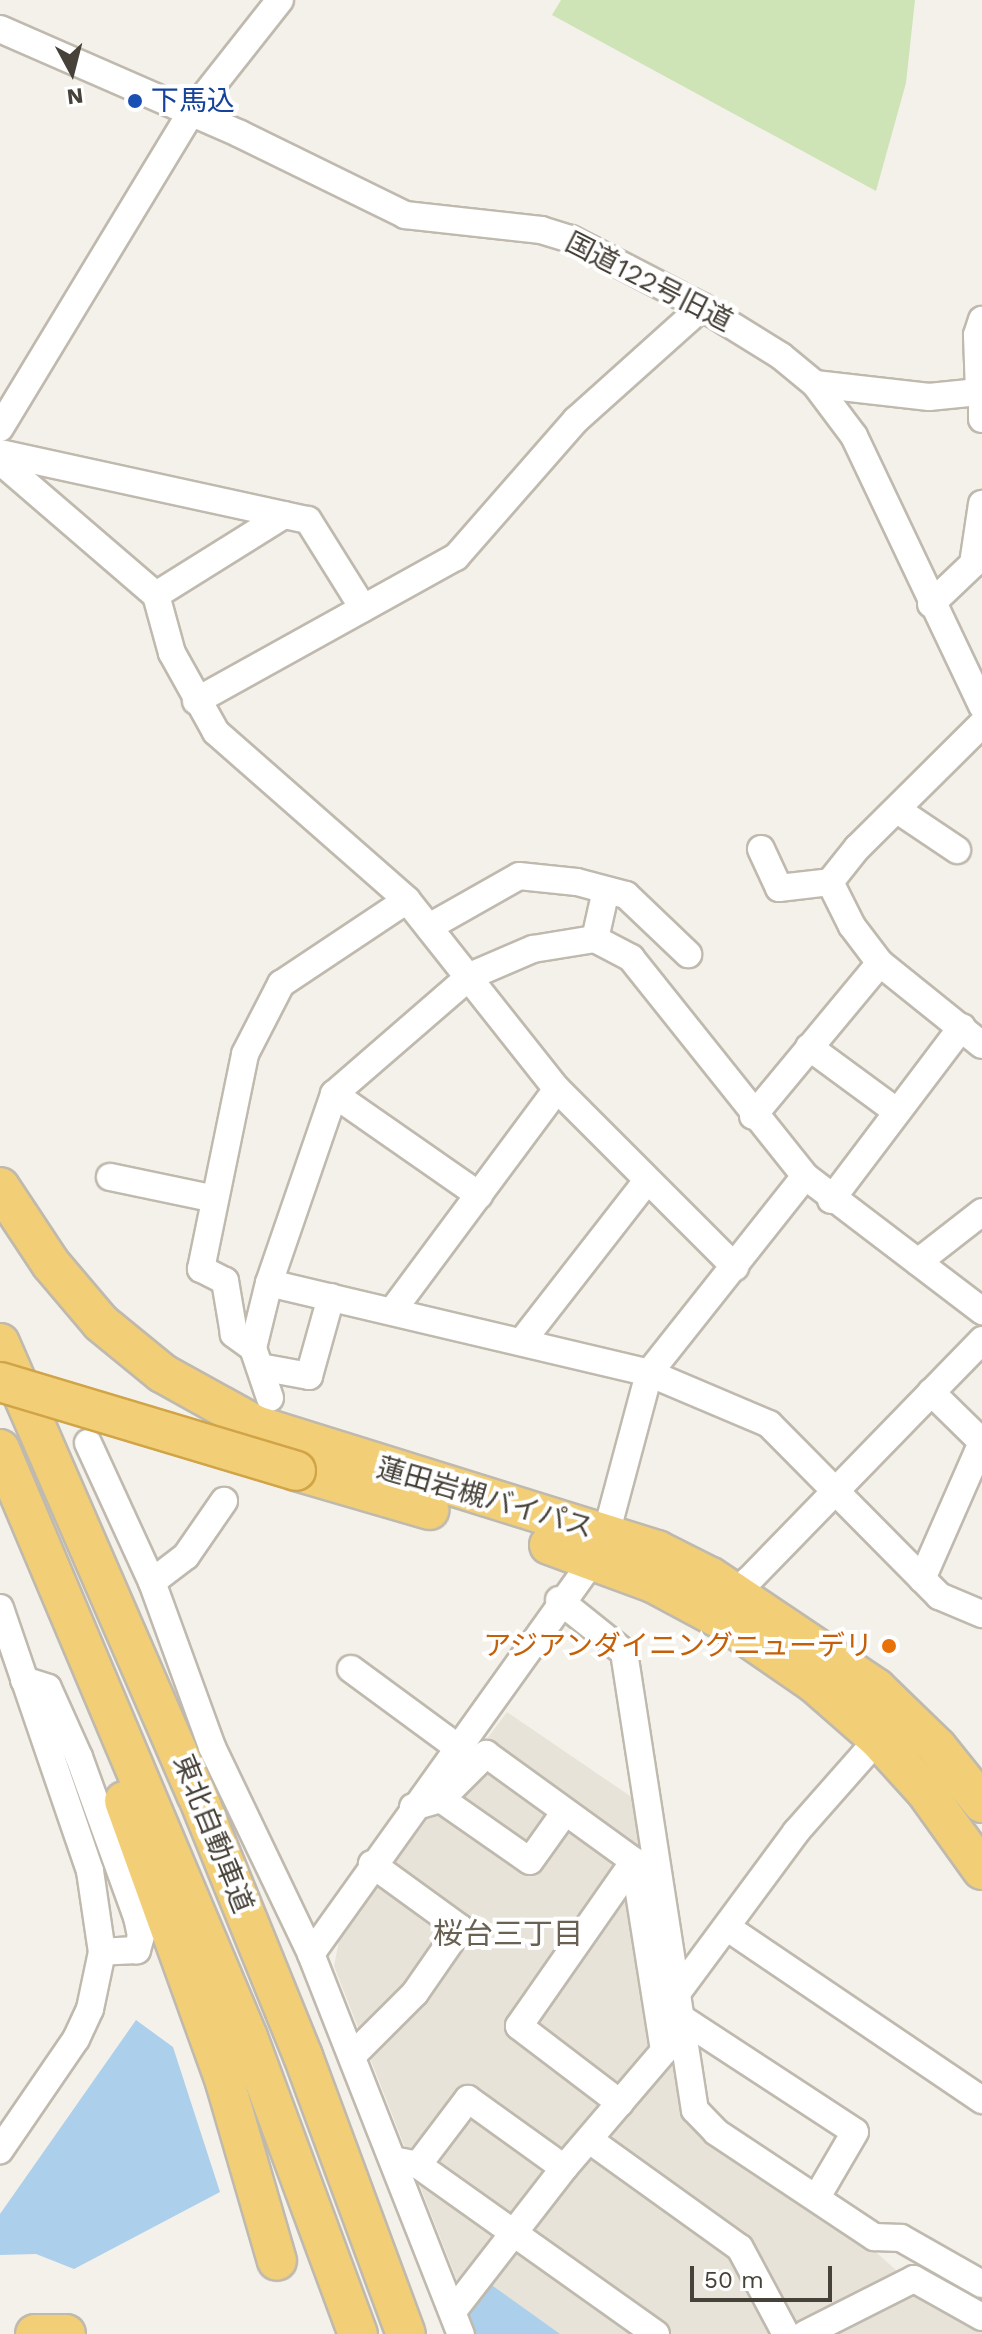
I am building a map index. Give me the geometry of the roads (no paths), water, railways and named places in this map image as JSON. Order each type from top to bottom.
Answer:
[{"type":"highway","name":"蓮田岩槻バイパス","points":[[0,1187],[51,1264],[101,1323],[162,1373],[256,1425],[600,1546],[724,1621],[814,1683],[878,1739],[926,1792],[982,1870]]},
{"type":"highway","name":"東北自動車道","points":[[0,1343],[197,1795],[303,2056],[406,2334]]},
{"type":"highway","name":"蓮田岩槻バイパス","points":[[0,1382],[296,1471],[600,1546],[657,1550],[741,1594],[876,1688],[937,1747],[982,1803]]},
{"type":"highway","name":"東北自動車道","points":[[0,1449],[83,1639],[248,2037],[358,2334]]},
{"type":"highway","points":[[83,1639],[117,1783],[225,2082],[277,2261]]},
{"type":"highway","points":[[35,2334],[66,2334]]},
{"type":"street","points":[[0,428],[190,114],[280,0]]},
{"type":"street","name":"国道122号旧道","points":[[0,29],[253,140],[371,202],[405,215],[541,230],[571,239],[753,337],[815,384],[854,436],[982,706]]},
{"type":"street","points":[[196,701],[456,557],[576,420],[702,307]]},
{"type":"street","points":[[982,320],[977,335],[982,419]]},
{"type":"street","points":[[815,384],[929,397],[981,392]]},
{"type":"street","points":[[0,453],[308,520],[363,608]]},
{"type":"street","points":[[0,461],[156,595],[172,653],[216,732],[407,900],[557,1089],[646,1182],[735,1267]]},
{"type":"street","points":[[931,604],[973,564],[982,504]]},
{"type":"street","points":[[156,595],[284,515]]},
{"type":"street","points":[[761,849],[779,888],[830,882],[857,848],[899,811],[982,724]]},
{"type":"street","points":[[899,811],[957,850]]},
{"type":"street","points":[[429,927],[519,876],[626,895],[688,954]]},
{"type":"street","points":[[830,882],[852,926],[880,963],[982,1045]]},
{"type":"street","points":[[595,939],[606,890]]},
{"type":"street","points":[[270,1398],[257,1358],[234,1334],[225,1281],[201,1269],[245,1054],[281,984],[407,900]]},
{"type":"street","points":[[257,1358],[269,1283],[334,1094],[470,976],[533,949],[595,939],[631,958],[753,1116],[805,1176],[831,1200],[982,1311]]},
{"type":"street","points":[[753,1116],[880,963]]},
{"type":"street","points":[[831,1200],[962,1027]]},
{"type":"street","points":[[809,1047],[896,1111]]},
{"type":"street","points":[[393,1310],[557,1089]]},
{"type":"street","points":[[334,1094],[479,1195]]},
{"type":"street","points":[[311,1954],[600,1546],[649,1373],[805,1176]]},
{"type":"street","points":[[110,1177],[215,1199]]},
{"type":"street","points":[[523,1340],[646,1182]]},
{"type":"street","points":[[918,1262],[982,1212]]},
{"type":"street","points":[[269,1283],[523,1340],[649,1373],[769,1424],[939,1596],[982,1614]]},
{"type":"street","points":[[257,1358],[309,1376],[331,1297]]},
{"type":"street","points":[[741,1594],[748,1581],[837,1494],[982,1340]]},
{"type":"street","points":[[922,1579],[982,1442],[931,1392]]},
{"type":"street","points":[[88,1443],[152,1582],[208,1751],[311,1954],[352,2056],[405,2162],[457,2323]]},
{"type":"street","points":[[152,1582],[186,1556],[224,1501]]},
{"type":"street","points":[[559,1600],[624,1652],[676,2005],[695,2110],[716,2132],[874,2237],[901,2238],[982,2284]]},
{"type":"street","points":[[0,1608],[90,1871],[102,1952],[90,2009],[76,2039],[0,2150]]},
{"type":"street","points":[[351,1669],[456,1746]]},
{"type":"street","points":[[24,1680],[48,1688],[79,1757],[137,1917],[141,1936],[137,1950],[102,1952]]},
{"type":"street","points":[[457,2323],[564,2168],[591,2141],[664,2051],[676,2005],[796,1832],[878,1739]]},
{"type":"street","points":[[413,1807],[441,1799],[486,1754],[634,1861],[676,2005],[855,2132],[817,2197]]},
{"type":"street","points":[[441,1799],[530,1861],[565,1812]]},
{"type":"street","points":[[620,2103],[519,2026],[634,1861]]},
{"type":"street","points":[[352,2056],[415,1993],[460,1928],[372,1864]]},
{"type":"street","points":[[728,1928],[982,2100]]},
{"type":"street","points":[[405,2162],[468,2099],[564,2168]]},
{"type":"street","points":[[591,2141],[740,2248],[786,2334]]},
{"type":"street","points":[[405,2162],[517,2233],[656,2334]]},
{"type":"street","points":[[805,2334],[914,2279],[982,2317]]},
{"type":"water","points":[[136,2020],[173,2047],[220,2192],[74,2269],[36,2254],[0,2255],[0,2214]]},
{"type":"water","points":[[486,2281],[560,2334],[475,2334],[467,2311]]},
{"type":"place","name":"下馬込","points":[[135,101]]},
{"type":"place","name":"アジアンダイニングニューデリ","points":[[889,1646]]},
{"type":"district","name":"桜台三丁目","points":[[508,1934]]}]
